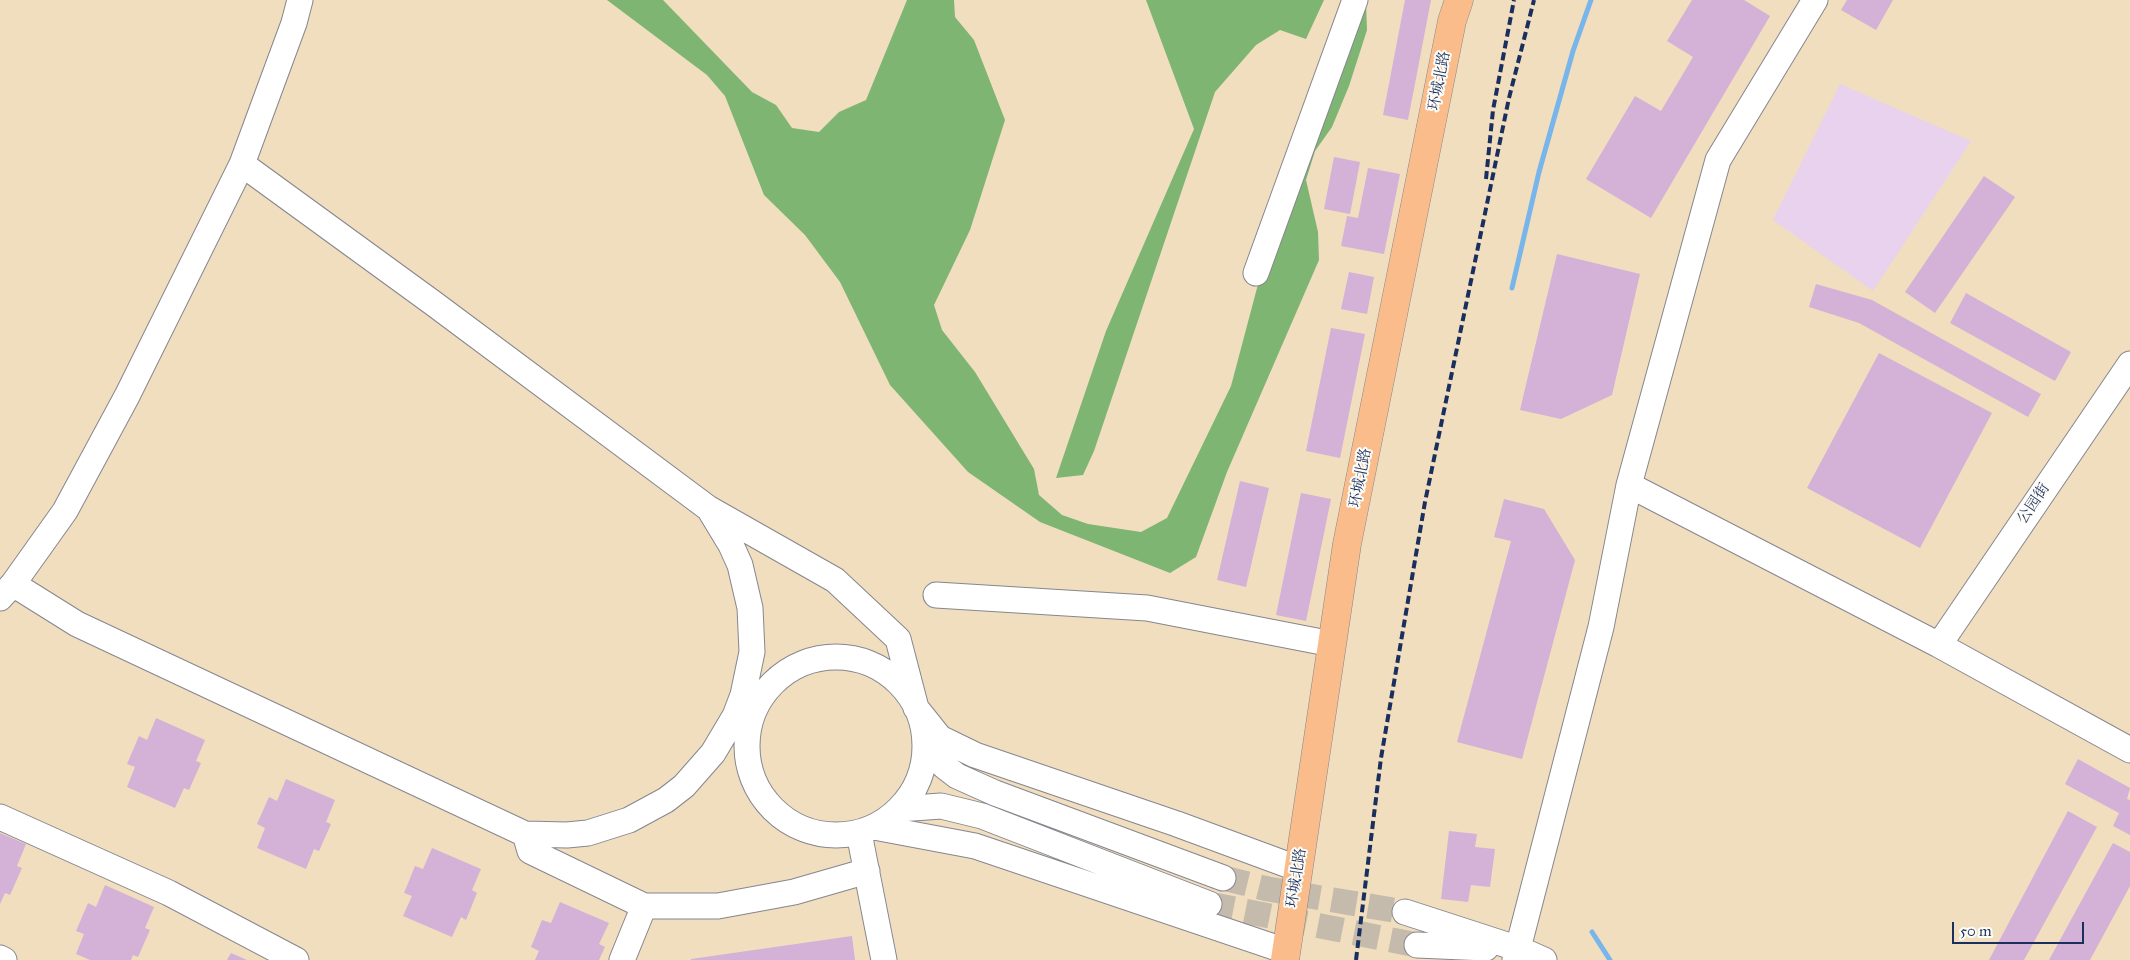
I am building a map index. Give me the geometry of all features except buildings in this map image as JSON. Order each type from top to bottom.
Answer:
[{"type":"main road","name":"环城北路","points":[[1285,956],[1349,534],[1450,31],[1459,0]]},
{"type":"street","points":[[300,0],[294,23],[242,164],[127,396],[65,511],[7,591],[525,834],[553,836],[588,833],[629,820],[648,811],[684,786],[722,741],[739,705],[752,652],[752,630],[748,594],[740,565],[731,545],[708,508]]},
{"type":"street","points":[[1256,272],[1355,0]]},
{"type":"street","points":[[1517,955],[1602,628],[1628,485],[1718,160],[1815,0]]},
{"type":"street","points":[[242,164],[433,303],[708,508],[835,580],[898,639],[924,738],[923,761],[917,784],[899,809],[867,830]]},
{"type":"street","name":"公园街","points":[[1939,645],[2130,364]]},
{"type":"street","points":[[1628,485],[1939,645],[2130,750]]},
{"type":"street","points":[[936,595],[1148,608],[1332,644]]},
{"type":"street","points":[[739,705],[797,666],[820,659],[843,657],[858,660],[886,673],[908,694],[916,708],[940,738],[974,755],[1177,824],[1298,869]]},
{"type":"street","points":[[747,755],[749,724],[754,710],[772,684],[784,674]]},
{"type":"street","points":[[739,705],[747,755],[755,785],[773,810],[798,828],[828,836],[867,830],[974,846],[1285,956]]},
{"type":"street","points":[[924,738],[944,766],[957,776],[995,793],[1223,878]]},
{"type":"street","points":[[899,809],[941,806],[982,816],[1209,904]]},
{"type":"street","points":[[0,817],[169,893],[296,960]]},
{"type":"street","points":[[867,830],[867,872],[884,960]]},
{"type":"street","points":[[525,834],[530,851],[644,906],[718,906],[794,892],[867,872]]},
{"type":"street","points":[[622,960],[644,906]]},
{"type":"street","points":[[642,960],[644,906]]},
{"type":"street","points":[[1405,912],[1517,955]]},
{"type":"street","points":[[1417,945],[1517,955],[1544,960]]},
{"type":"street","points":[[0,958],[4,960]]},
{"type":"shaded area","points":[[1840,84],[1971,141],[1873,291],[1773,220]]},
{"type":"green space","points":[[607,0],[663,0],[752,92],[776,105],[792,128],[819,132],[839,112],[866,100],[907,0],[954,0],[955,17],[974,40],[1005,120],[970,230],[934,305],[942,330],[975,372],[1034,469],[1039,495],[1062,515],[1088,524],[1141,532],[1167,518],[1231,386],[1261,273],[1366,3],[1367,30],[1349,86],[1332,127],[1315,151],[1306,180],[1318,232],[1319,260],[1227,472],[1196,557],[1170,573],[1040,522],[968,472],[890,385],[840,282],[805,235],[764,195],[725,96],[707,75]]},
{"type":"green space","points":[[1146,0],[1324,0],[1306,39],[1280,30],[1256,45],[1215,92],[1094,451],[1083,475],[1056,478],[1106,331],[1194,129]]},
{"type":"waterway","points":[[1512,288],[1539,172],[1573,51],[1591,0]]},
{"type":"waterway","points":[[1592,932],[1610,960]]},
{"type":"tunnel","points":[[1223,878],[1268,889],[1405,912]]},
{"type":"tunnel","points":[[1209,904],[1417,945]]},
{"type":"railway","points":[[1486,179],[1493,110],[1514,0]]},
{"type":"railway","points":[[1356,960],[1381,758],[1425,502],[1509,98],[1534,0]]}]
